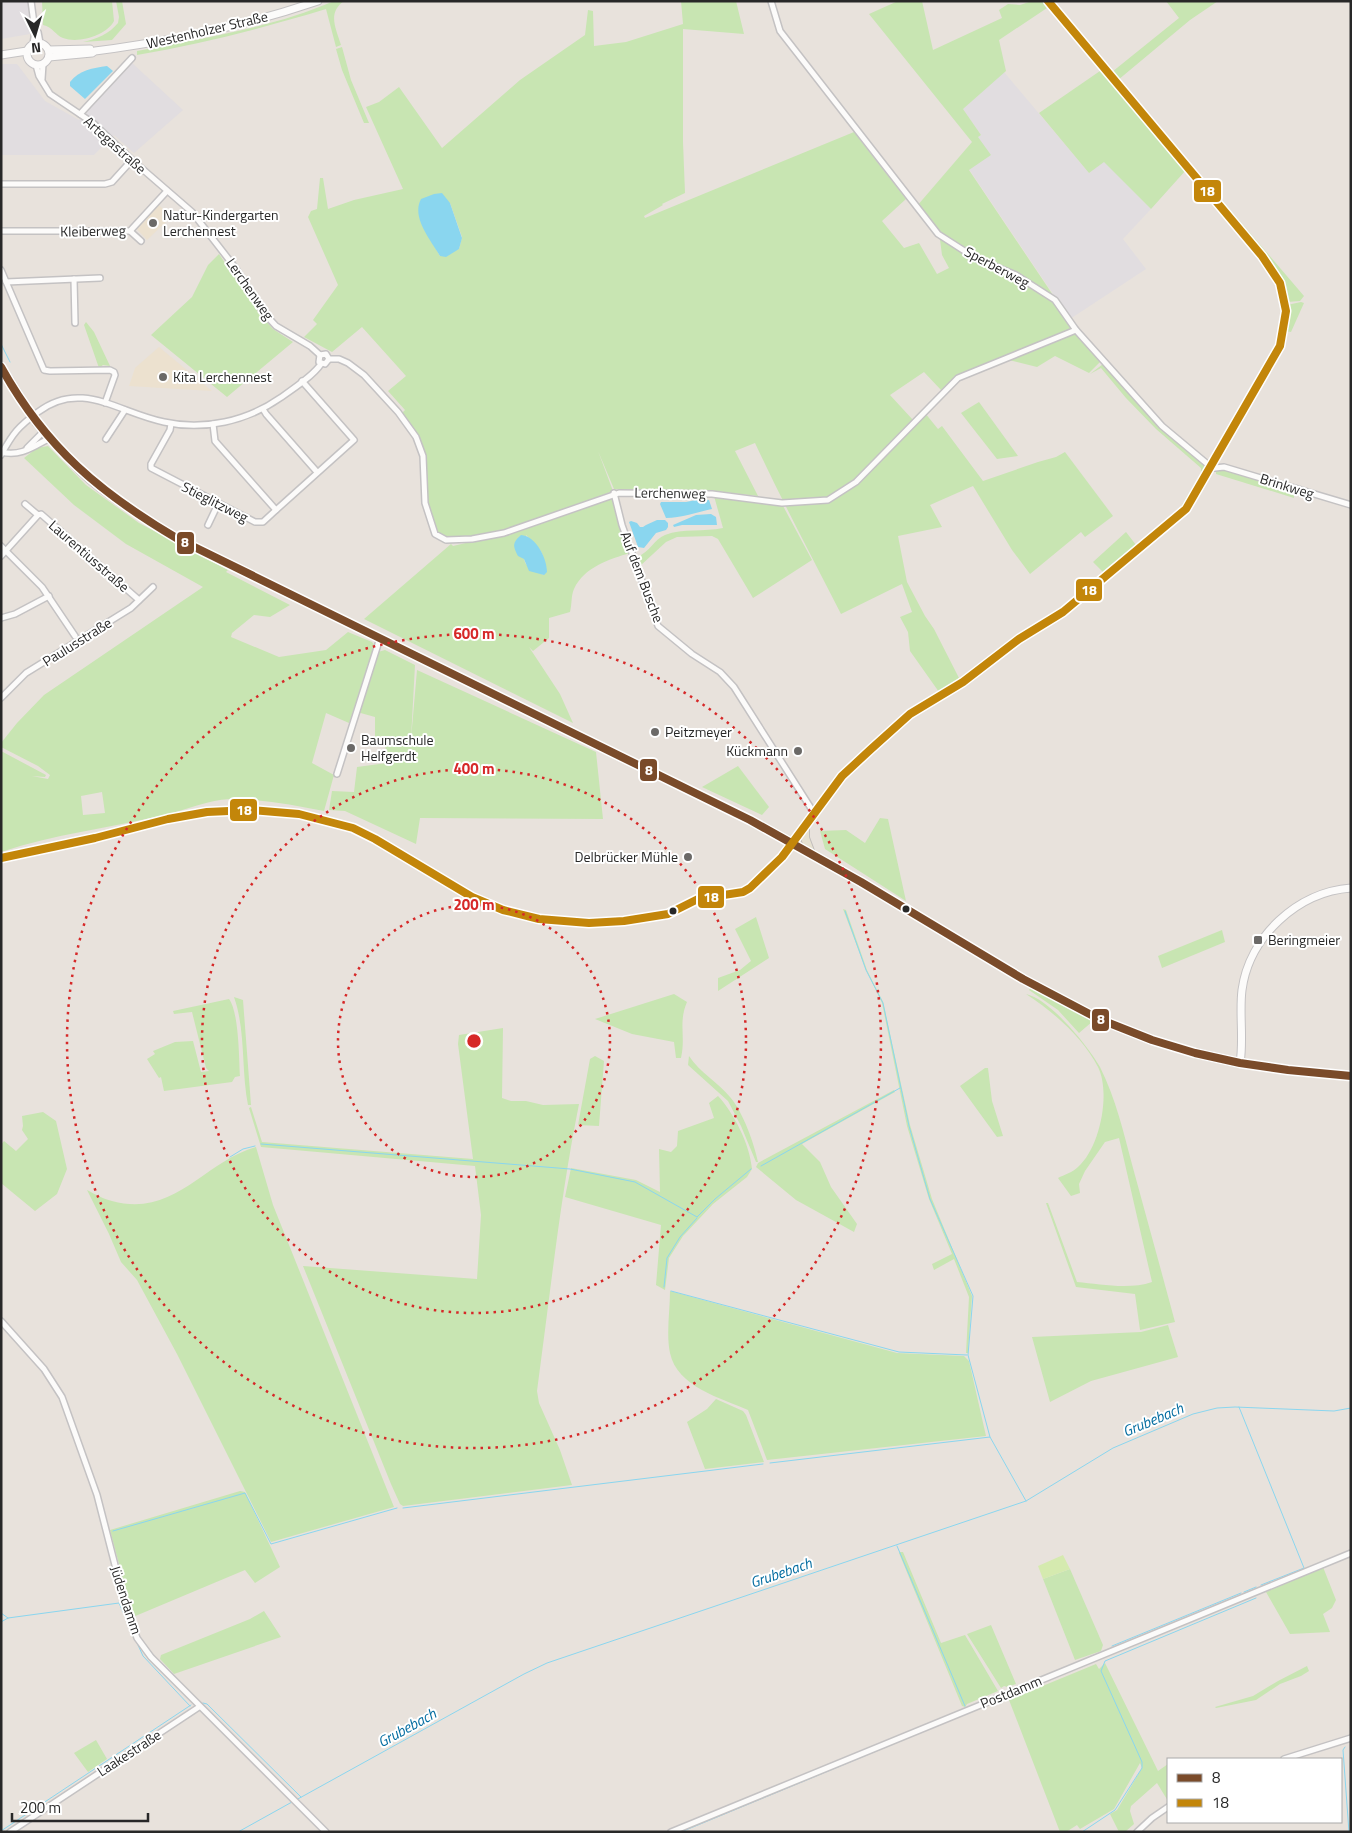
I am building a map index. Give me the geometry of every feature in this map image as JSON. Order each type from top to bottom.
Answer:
[{"type":"main road","name":"Westenholzer Straße","points":[[49,54],[92,53],[95,51],[151,44],[222,30],[318,1]]},
{"type":"main road","points":[[1,56],[28,54],[36,43],[45,45],[49,54],[39,65],[32,64],[28,54]]},
{"type":"main road","points":[[1,367],[24,404],[44,431],[91,480],[144,519],[178,539],[643,766],[793,843],[1079,1009],[1152,1040],[1195,1053],[1240,1063],[1315,1074],[1351,1076]]},
{"type":"main road","points":[[805,826],[805,838],[812,854]]},
{"type":"main road","points":[[1240,1063],[1242,990],[1246,972],[1256,949],[1273,927],[1293,909],[1316,897],[1351,888]]},
{"type":"street","points":[[32,1],[35,31],[38,32],[36,43]]},
{"type":"street","name":"Sperberweg","points":[[772,1],[780,31],[938,234],[977,259],[1016,274],[1055,300],[1076,330],[1162,426],[1212,467]]},
{"type":"street","points":[[1,858],[95,838],[168,819],[207,812],[230,810],[278,811],[325,820],[364,833],[465,893],[503,910],[539,919],[596,923],[658,916],[672,912],[698,899],[743,892],[750,888],[793,843],[842,776],[910,714],[962,682],[1020,639],[1063,612],[1186,509],[1212,467],[1280,346],[1286,311],[1280,283],[1262,256],[1048,1]]},
{"type":"street","points":[[80,114],[132,58]]},
{"type":"street","name":"Artegastraße","points":[[39,65],[42,79],[50,94],[93,123],[167,191]]},
{"type":"street","points":[[1,184],[105,184],[112,182],[132,160]]},
{"type":"street","name":"Lerchenweg","points":[[167,191],[192,212],[238,270],[263,312],[276,326],[310,346],[320,356],[326,354],[329,359],[338,359],[348,363],[364,375],[398,412],[416,437],[423,456],[425,503],[430,521],[436,534],[446,540],[472,539],[504,534],[614,494],[712,494],[782,502],[828,500],[856,482],[958,378],[1076,330]]},
{"type":"street","name":"Kleiberweg","points":[[1,231],[130,231],[167,191]]},
{"type":"street","points":[[130,231],[141,241]]},
{"type":"street","points":[[1,270],[44,370],[110,370],[114,372],[115,375],[105,403]]},
{"type":"street","points":[[6,282],[100,278]]},
{"type":"street","points":[[74,279],[75,323]]},
{"type":"street","points":[[320,356],[319,362],[322,364]]},
{"type":"street","points":[[50,438],[13,454],[2,453],[9,439],[20,425],[56,400],[78,396],[93,399],[149,419],[171,424],[190,426],[213,424],[236,419],[263,409],[322,364],[328,362],[329,359]]},
{"type":"street","points":[[276,510],[354,440],[302,381]]},
{"type":"street","points":[[263,409],[317,472]]},
{"type":"street","points":[[106,439],[125,410]]},
{"type":"street","name":"Stieglitzweg","points":[[171,424],[170,430],[151,464],[151,468],[218,504],[259,523],[262,522],[276,510],[215,441],[213,424]]},
{"type":"street","points":[[25,450],[44,431]]},
{"type":"street","points":[[1217,458],[1224,467]]},
{"type":"street","name":"Brinkweg","points":[[1212,467],[1224,467],[1351,505]]},
{"type":"street","name":"Auf dem Busche","points":[[614,494],[622,524],[658,626],[692,654],[720,672],[734,687],[814,814]]},
{"type":"street","name":"Laurentiusstraße","points":[[25,504],[38,515],[41,514],[139,600]]},
{"type":"street","points":[[208,525],[218,504]]},
{"type":"street","name":"Laurentiusstraße","points":[[1,556],[38,515]]},
{"type":"street","points":[[1,546],[49,596],[78,637]]},
{"type":"street","name":"Paulusstraße","points":[[1,698],[26,673],[74,643],[74,639],[131,608],[153,587]]},
{"type":"street","points":[[1,618],[15,614],[49,596]]},
{"type":"street","points":[[337,774],[380,638]]},
{"type":"street","name":"Jüdendamm","points":[[1,1321],[44,1369],[62,1397],[97,1496],[125,1604],[138,1638],[151,1657],[199,1707],[326,1832]]},
{"type":"street","name":"Postdamm","points":[[671,1832],[1351,1553]]},
{"type":"street","name":"Laakestraße","points":[[10,1832],[199,1707]]},
{"type":"street","points":[[1287,1758],[1351,1738]]},
{"type":"street","points":[[1137,1832],[1167,1808]]},
{"type":"shaded area","points":[[1,1],[28,1],[30,34],[1,39]]},
{"type":"shaded area","points":[[132,63],[183,110],[134,153],[114,135],[94,155],[1,155],[1,64],[17,64],[45,101],[79,120]]},
{"type":"shaded area","points":[[1004,72],[1089,173],[1104,161],[1151,209],[1123,239],[1146,269],[1070,319],[969,169],[977,137],[981,135],[963,109]]},
{"type":"shaded area","name":"Natur-Kindergarten Lerchennest","points":[[158,204],[171,217],[147,240],[136,228]]},
{"type":"shaded area","name":"Kita Lerchennest","points":[[159,347],[212,391],[129,386],[135,368]]},
{"type":"green space","points":[[42,1],[112,1],[114,21],[105,30],[92,37],[69,40],[43,25]]},
{"type":"green space","points":[[116,1],[122,1],[126,24],[112,40],[83,42],[102,36],[118,23],[119,17]]},
{"type":"green space","points":[[334,1],[344,1],[334,16],[335,27],[341,45],[336,47],[326,9],[232,35],[137,55],[137,51],[212,37],[262,25]]},
{"type":"green space","points":[[681,1],[736,1],[744,34],[683,29],[685,193],[662,204],[644,216],[645,218],[854,132],[906,199],[882,221],[904,248],[919,243],[937,274],[949,268],[942,255],[939,232],[917,206],[972,142],[869,14],[898,1],[922,1],[933,50],[1002,18],[999,10],[1008,4],[1020,5],[1032,1],[1042,1],[1047,8],[999,40],[1006,71],[963,109],[981,135],[978,137],[991,155],[969,170],[1055,298],[1054,301],[1070,327],[1069,331],[958,375],[941,390],[924,372],[890,395],[913,420],[889,446],[925,413],[938,429],[942,426],[983,481],[1056,457],[1065,452],[1113,516],[1085,537],[1081,532],[1030,574],[1012,550],[973,486],[930,505],[942,527],[898,536],[907,582],[959,678],[939,692],[910,651],[908,632],[900,617],[912,612],[902,584],[841,614],[786,508],[755,443],[735,451],[758,496],[707,490],[614,489],[598,451],[613,491],[506,531],[463,539],[447,538],[437,533],[426,503],[424,456],[401,414],[405,410],[388,391],[406,376],[362,327],[332,352],[304,337],[317,324],[313,320],[338,285],[308,217],[311,211],[317,209],[320,178],[323,178],[328,209],[354,200],[403,189],[366,107],[379,102],[399,87],[442,148],[520,80],[585,35],[588,10],[593,11],[594,46],[626,42],[683,24]],"holes":[[[450,203],[462,237],[459,249],[440,256],[423,226]]]},
{"type":"green space","points":[[1166,1],[1218,1],[1190,20],[1118,80],[1112,72],[1179,18]]},
{"type":"green space","points":[[342,47],[351,80],[369,123],[364,123],[342,70],[336,49]]},
{"type":"green space","points":[[1100,71],[1103,74],[1105,73],[1186,170],[1151,209],[1104,162],[1089,173],[1039,113]]},
{"type":"green space","points":[[1215,192],[1304,296],[1300,301],[1287,302],[1281,282],[1213,194]]},
{"type":"green space","points":[[219,254],[259,313],[273,329],[293,342],[227,397],[151,335],[192,297],[208,265]]},
{"type":"green space","points":[[1304,303],[1291,332],[1286,331],[1287,305]]},
{"type":"green space","points":[[86,322],[94,332],[110,366],[103,365],[99,368],[84,325]]},
{"type":"green space","points":[[1076,333],[1101,361],[1089,373],[1055,356],[1037,367],[1009,360]]},
{"type":"green space","points":[[1103,364],[1129,393],[1209,466],[1184,509],[1106,575],[1093,562],[1126,532],[1136,545],[1180,508],[1201,473],[1201,468],[1156,429],[1126,398],[1101,368],[1090,374]]},
{"type":"green space","points":[[979,402],[1018,456],[997,459],[961,413]]},
{"type":"green space","points":[[48,446],[86,485],[139,523],[228,570],[226,572],[290,605],[270,617],[254,615],[232,633],[231,637],[279,657],[326,650],[348,632],[372,642],[375,646],[349,723],[326,713],[312,763],[334,775],[324,811],[266,801],[222,800],[144,820],[41,840],[1,852],[1,751],[46,775],[45,777],[32,776],[48,779],[50,775],[38,766],[1,747],[1,743],[44,695],[203,587],[126,544],[74,505],[24,458],[37,448]],"holes":[[[102,792],[105,813],[83,815],[81,796]]]},
{"type":"green space","points":[[1223,469],[1294,490],[1294,498],[1216,474],[1216,470]]},
{"type":"green space","points":[[714,496],[782,504],[812,560],[753,598],[718,539],[712,536],[677,537],[666,542],[640,566],[637,557],[665,535],[723,528]]},
{"type":"green space","points":[[611,498],[614,502],[630,553],[606,561],[584,575],[578,581],[573,591],[570,612],[549,618],[549,638],[533,651],[529,647],[560,694],[573,723],[364,619],[451,544],[453,546],[529,528]],"holes":[[[526,535],[543,556],[544,575],[530,568],[524,561]]]},
{"type":"green space","points":[[385,650],[415,665],[411,739],[417,670],[596,752],[603,819],[420,818],[416,844],[345,811],[329,810],[332,791],[354,792],[357,767],[387,763],[385,742],[375,741],[375,717],[357,712],[378,652]]},
{"type":"green space","points":[[738,766],[769,807],[762,815],[702,787]]},
{"type":"green space","points":[[880,818],[888,819],[906,901],[825,849],[820,831],[846,830],[865,843]]},
{"type":"green space","points":[[843,909],[846,910],[867,970],[883,1002],[910,1125],[932,1199],[972,1296],[968,1353],[966,1353],[969,1297],[954,1259],[934,1270],[932,1264],[952,1254],[929,1199],[907,1126],[882,1003],[866,970]]},
{"type":"green space","points":[[756,917],[769,958],[718,991],[718,978],[740,970],[751,961],[735,929]]},
{"type":"green space","points":[[1222,930],[1225,942],[1162,968],[1158,956]]},
{"type":"green space","points":[[1031,987],[1093,1021],[1079,1033],[1058,1010],[1029,990]]},
{"type":"green space","points":[[674,994],[687,1002],[682,1023],[683,1043],[681,1058],[676,1058],[674,1042],[632,1034],[595,1019]]},
{"type":"green space","points":[[1026,994],[1046,1005],[1068,1024],[1094,1058],[1106,1079],[1123,1130],[1175,1322],[1140,1330],[1135,1294],[1076,1287],[1046,1203],[1048,1203],[1077,1282],[1134,1286],[1152,1282],[1119,1138],[1105,1142],[1085,1171],[1079,1184],[1080,1193],[1071,1196],[1058,1178],[1078,1167],[1092,1147],[1101,1120],[1103,1105],[1102,1078],[1092,1056],[1067,1026]]},
{"type":"green space","points":[[234,997],[243,1000],[251,1105],[248,1105],[242,1037]]},
{"type":"green space","points":[[229,999],[237,1025],[240,1076],[235,1077],[232,1082],[164,1091],[161,1077],[159,1078],[147,1059],[155,1054],[153,1051],[175,1042],[193,1041],[201,1072],[209,1071],[206,1068],[192,1012],[174,1014],[173,1011]]},
{"type":"green space","points":[[503,1028],[502,1098],[543,1105],[579,1104],[561,1211],[537,1391],[539,1403],[560,1450],[572,1485],[403,1506],[400,1504],[391,1484],[303,1266],[477,1279],[481,1215],[475,1166],[261,1147],[249,1108],[251,1107],[262,1142],[473,1159],[458,1044],[459,1035]]},
{"type":"green space","points":[[595,1056],[604,1061],[599,1126],[578,1125],[590,1059]]},
{"type":"green space","points":[[689,1056],[735,1103],[747,1128],[758,1162],[756,1162],[728,1101],[688,1065]]},
{"type":"green space","points":[[985,1068],[988,1068],[992,1101],[1003,1136],[997,1137],[960,1086]]},
{"type":"green space","points":[[894,1090],[895,1092],[802,1144],[820,1162],[831,1187],[857,1224],[854,1232],[796,1200],[756,1167],[758,1163]]},
{"type":"green space","points":[[718,1096],[730,1111],[745,1140],[752,1169],[747,1177],[713,1204],[683,1236],[669,1258],[665,1290],[656,1285],[661,1225],[565,1197],[571,1168],[636,1180],[660,1192],[659,1149],[671,1152],[677,1146],[678,1131],[714,1118],[709,1103]]},
{"type":"green space","points":[[43,1112],[56,1121],[67,1169],[57,1194],[35,1211],[1,1183],[1,1145],[4,1141],[16,1151],[28,1139],[22,1130],[22,1116]]},
{"type":"green space","points":[[256,1147],[273,1205],[394,1507],[271,1542],[177,1354],[137,1280],[121,1262],[87,1190],[112,1201],[134,1204],[154,1202],[188,1186],[237,1154]]},
{"type":"green space","points":[[670,1291],[897,1353],[964,1356],[969,1361],[986,1436],[767,1460],[748,1410],[702,1390],[681,1375],[674,1365],[668,1338]]},
{"type":"green space","points":[[1168,1325],[1178,1357],[1091,1381],[1050,1402],[1032,1337],[1141,1332]]},
{"type":"green space","points":[[716,1399],[743,1411],[764,1462],[705,1469],[687,1422],[707,1409]]},
{"type":"green space","points":[[240,1491],[245,1492],[280,1567],[255,1583],[245,1570],[133,1617],[110,1530]]},
{"type":"green space","points":[[900,1552],[903,1552],[941,1643],[965,1635],[998,1691],[967,1704],[965,1707],[962,1706]]},
{"type":"green space","points":[[1063,1555],[1070,1569],[1043,1579],[1038,1566]]},
{"type":"green space","points":[[1323,1567],[1336,1600],[1332,1608],[1323,1614],[1330,1632],[1290,1634],[1266,1592]]},
{"type":"green space","points":[[1070,1569],[1103,1645],[1101,1651],[1075,1660],[1043,1579]]},
{"type":"green space","points":[[264,1611],[281,1637],[174,1674],[160,1659],[161,1655],[250,1619]]},
{"type":"green space","points":[[991,1625],[1016,1684],[1001,1688],[967,1634]]},
{"type":"green space","points":[[1105,1663],[1158,1771],[1167,1765],[1167,1799],[1157,1783],[1131,1806],[1130,1811],[1134,1824],[1125,1832],[1119,1832],[1110,1814],[1117,1810],[1142,1768],[1140,1763],[1114,1809],[1080,1829],[1077,1825],[1066,1832],[1060,1832],[1009,1700],[1096,1664],[1099,1669]]},
{"type":"green space","points":[[1307,1666],[1309,1671],[1280,1684],[1256,1700],[1215,1707],[1253,1696]]},
{"type":"green space","points":[[96,1740],[107,1759],[88,1772],[74,1753]]},
{"type":"water","points":[[107,66],[113,71],[85,99],[70,86],[70,82],[82,72]]},
{"type":"water","points":[[442,193],[450,203],[462,238],[459,249],[446,257],[440,256],[423,229],[418,214],[421,199]]},
{"type":"water","points":[[701,499],[709,500],[712,509],[672,518],[666,518],[660,504],[661,502],[686,502]]},
{"type":"water","points":[[711,514],[716,517],[717,525],[682,525],[674,527],[673,525],[696,515]]},
{"type":"water","points":[[657,520],[665,520],[668,523],[666,530],[656,533],[644,548],[638,547],[629,522],[637,523],[640,527],[643,527]]},
{"type":"water","points":[[521,535],[536,543],[543,554],[547,572],[544,575],[529,571],[524,559],[518,556],[514,545]]},
{"type":"waterway","points":[[1,344],[10,362]]},
{"type":"waterway","points":[[845,911],[866,970],[883,1003],[909,1126],[930,1199],[973,1296],[968,1355],[990,1437]]},
{"type":"waterway","points":[[761,1166],[900,1088]]},
{"type":"waterway","points":[[261,1144],[570,1169],[635,1182],[697,1217],[751,1169]]},
{"type":"waterway","points":[[230,1157],[243,1149],[255,1146]]},
{"type":"waterway","points":[[664,1287],[667,1258],[680,1237],[697,1218]]},
{"type":"waterway","points":[[671,1291],[899,1352],[967,1355]]},
{"type":"waterway","name":"Grubebach","points":[[296,1800],[547,1663],[1026,1501],[1113,1448],[1193,1414],[1217,1408],[1235,1407],[1334,1411],[1351,1408]]},
{"type":"waterway","points":[[1239,1407],[1304,1568],[1261,1585]]},
{"type":"waterway","points":[[770,1463],[990,1437],[1026,1501]]},
{"type":"waterway","points":[[403,1508],[763,1464]]},
{"type":"waterway","points":[[113,1531],[245,1493],[271,1544],[397,1508]]},
{"type":"waterway","points":[[897,1546],[965,1706]]},
{"type":"waterway","points":[[1244,1592],[1256,1587]]},
{"type":"waterway","points":[[1112,1646],[1241,1593]]},
{"type":"waterway","points":[[1082,1832],[1115,1810],[1142,1768],[1142,1762],[1101,1671],[1105,1661],[1256,1598]]},
{"type":"waterway","points":[[1,1622],[8,1618],[119,1603],[143,1656],[190,1706]]},
{"type":"waterway","points":[[1,1613],[8,1618]]},
{"type":"waterway","points":[[203,1703],[207,1704],[301,1797]]},
{"type":"waterway","points":[[1,1831],[191,1705]]},
{"type":"waterway","points":[[681,1832],[968,1713]]},
{"type":"waterway","points":[[1345,1747],[1343,1750],[1349,1832]]},
{"type":"waterway","name":"Grubebach","points":[[238,1832],[292,1802]]},
{"type":"transit line","name":"18","points":[[1,858],[95,838],[168,819],[207,812],[251,810],[299,814],[353,828],[375,839],[472,897],[503,910],[539,919],[589,923],[624,921],[668,914],[698,899],[743,892],[750,888],[782,857],[842,776],[910,714],[963,682],[1019,639],[1063,612],[1186,509],[1280,346],[1286,311],[1280,283],[1262,256],[1048,1]]},
{"type":"transit line","name":"8","points":[[1,367],[18,396],[37,422],[77,466],[124,504],[178,539],[750,820],[861,882],[1023,979],[1099,1019],[1152,1040],[1195,1053],[1240,1063],[1351,1076]]},
{"type":"place","name":"Natur-Kindergarten Lerchennest","points":[[153,223]]},
{"type":"place","name":"Kita Lerchennest","points":[[163,377]]},
{"type":"place","name":"Peitzmeyer","points":[[655,732]]},
{"type":"place","name":"Baumschule Helfgerdt","points":[[351,748]]},
{"type":"place","name":"Kückmann","points":[[798,751]]},
{"type":"place","name":"Delbrücker Mühle","points":[[688,857]]},
{"type":"place","name":"Beringmeier","points":[[1258,940]]}]
